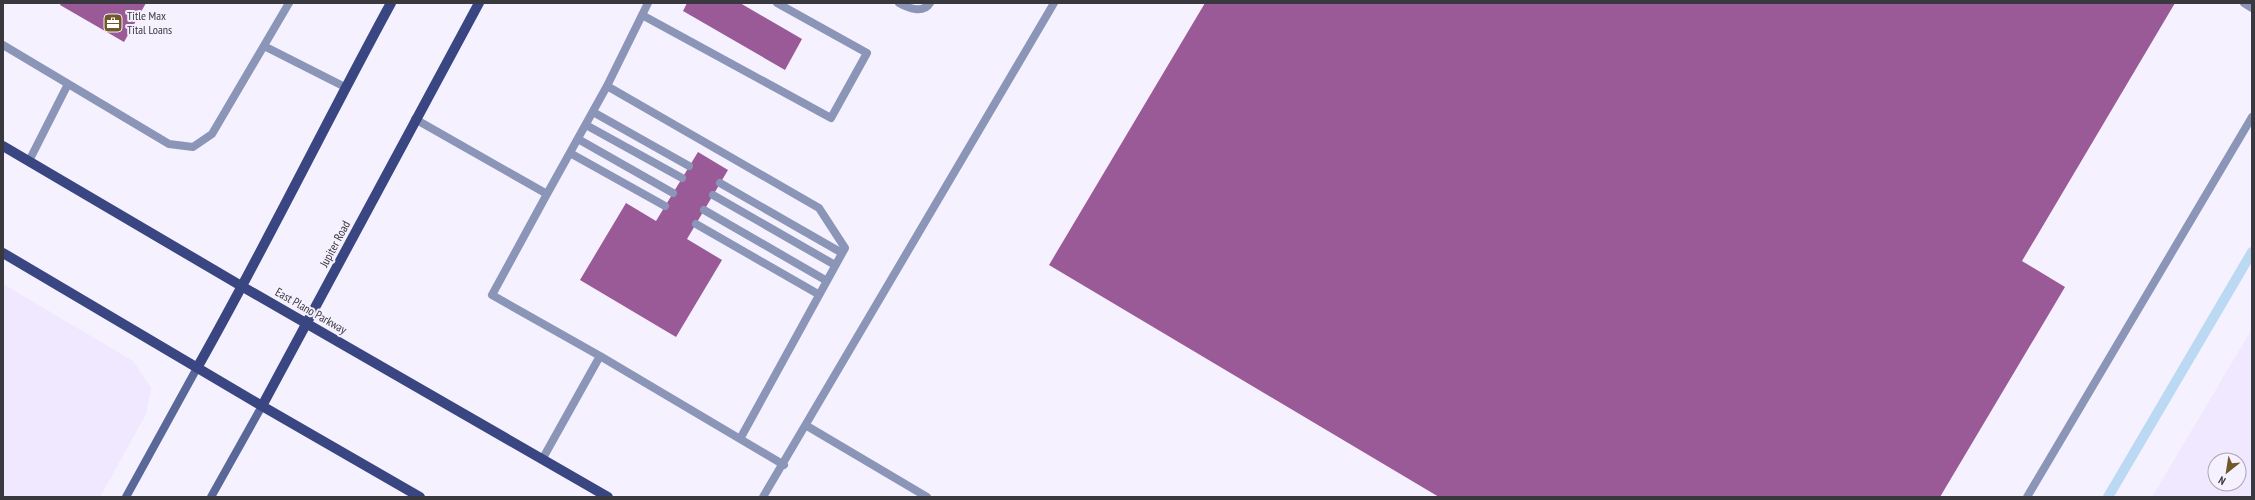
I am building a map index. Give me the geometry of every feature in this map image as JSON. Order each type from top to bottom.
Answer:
[{"type":"main road","points":[[126,497],[243,287],[345,86],[391,3]]},
{"type":"main road","name":"Jupiter Road","points":[[211,497],[307,324],[415,119],[479,3]]},
{"type":"main road","name":"East Plano Parkway","points":[[3,146],[243,287],[543,458],[608,497]]},
{"type":"main road","points":[[3,252],[197,368],[420,497]]},
{"type":"lane","points":[[3,45],[169,144],[193,147],[212,134],[289,3]]},
{"type":"lane","points":[[648,3],[607,86],[492,295],[600,356],[784,465]]},
{"type":"lane","points":[[642,15],[831,118],[867,53],[777,3]]},
{"type":"lane","points":[[899,3],[916,10],[928,7],[930,3]]},
{"type":"lane","points":[[763,497],[807,426],[1054,3]]},
{"type":"lane","points":[[2244,3],[2252,8]]},
{"type":"lane","points":[[264,46],[345,86]]},
{"type":"lane","points":[[29,160],[68,84]]},
{"type":"lane","points":[[607,86],[819,208],[845,248],[818,294],[740,439]]},
{"type":"lane","points":[[593,112],[689,166]]},
{"type":"lane","points":[[2027,497],[2252,117]]},
{"type":"lane","points":[[415,119],[547,194]]},
{"type":"lane","points":[[586,125],[682,178]]},
{"type":"lane","points":[[578,139],[673,193]]},
{"type":"lane","points":[[570,153],[665,206]]},
{"type":"lane","points":[[720,183],[842,253]]},
{"type":"lane","points":[[713,195],[835,266]]},
{"type":"lane","points":[[704,210],[827,281]]},
{"type":"lane","points":[[696,224],[818,294]]},
{"type":"lane","points":[[543,458],[600,356]]},
{"type":"lane","points":[[807,426],[927,497]]},
{"type":"shaded area","points":[[3,284],[133,361],[151,388],[146,414],[100,497],[3,497]]},
{"type":"shaded area","points":[[2252,329],[2252,497],[2152,497]]},
{"type":"building","name":"Title Max Tital Loans","points":[[61,3],[146,3],[124,42],[60,5]]},
{"type":"building","points":[[687,3],[740,3],[802,39],[785,70],[683,11]]},
{"type":"building","points":[[1205,3],[2175,3],[2022,261],[2065,287],[1940,497],[1439,497],[1049,265]]},
{"type":"building","points":[[698,152],[728,170],[687,239],[722,260],[676,337],[580,280],[626,203],[656,221]]},
{"type":"waterway","points":[[2108,497],[2252,252]]},
{"type":"place","name":"Title Max Tital Loans","points":[[113,23]]}]
